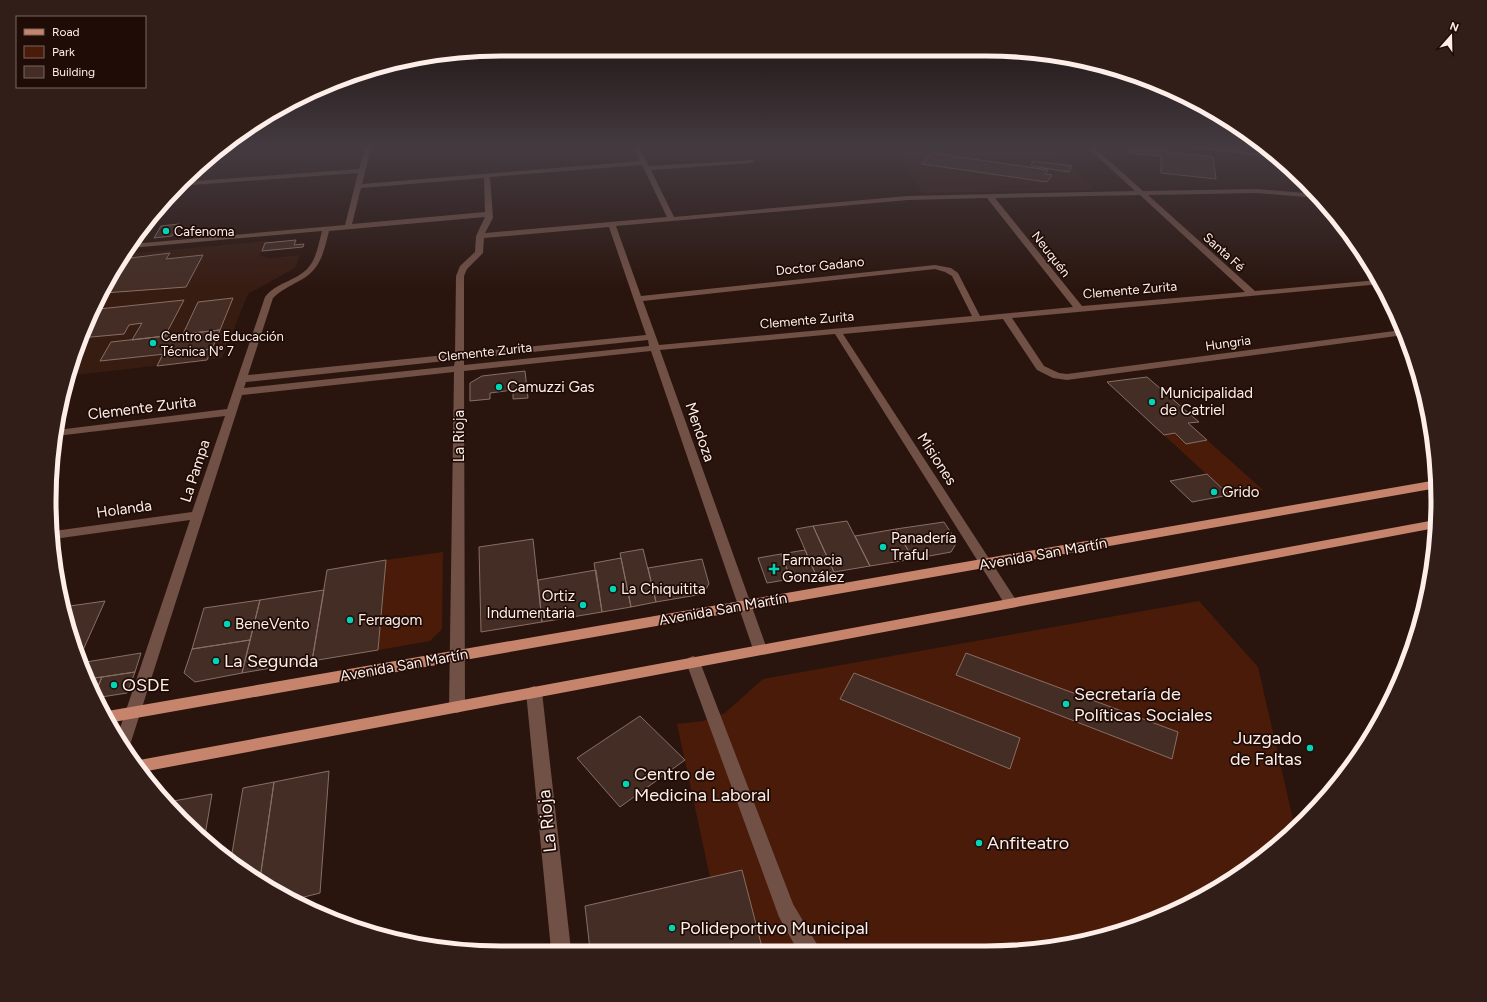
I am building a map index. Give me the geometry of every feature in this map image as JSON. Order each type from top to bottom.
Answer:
[{"type":"main road","name":"Avenida San Martín","points":[[112,716],[1430,485]]},
{"type":"main road","points":[[143,765],[1430,525]]},
{"type":"street","points":[[348,227],[356,195]]},
{"type":"street","name":"La Rioja","points":[[457,707],[460,276],[463,268],[479,253],[480,236],[488,221],[488,195]]},
{"type":"street","points":[[659,195],[671,219]]},
{"type":"street","points":[[480,236],[896,199],[1052,195]]},
{"type":"street","name":"Santa Fé","points":[[1143,195],[1252,293]]},
{"type":"street","name":"Neuquén","points":[[989,196],[1078,309]]},
{"type":"street","points":[[137,245],[489,214]]},
{"type":"street","name":"Mendoza","points":[[612,224],[760,649]]},
{"type":"street","name":"La Pampa","points":[[124,738],[269,297],[277,289],[304,275],[313,268],[326,228]]},
{"type":"street","name":"Doctor Gadano","points":[[638,299],[936,267],[948,270],[955,275],[977,318]]},
{"type":"street","name":"Clemente Zurita","points":[[238,392],[655,348],[1373,283]]},
{"type":"street","name":"Hungria","points":[[1006,316],[1040,368],[1057,376],[1076,376],[1398,334]]},
{"type":"street","name":"Misiones","points":[[837,331],[1011,603]]},
{"type":"street","name":"Clemente Zurita","points":[[242,379],[651,337]]},
{"type":"street","name":"Clemente Zurita","points":[[62,432],[232,412]]},
{"type":"street","name":"Holanda","points":[[57,535],[198,515]]},
{"type":"street","points":[[693,662],[786,910],[806,946]]},
{"type":"street","name":"La Rioja","points":[[534,692],[561,946]]},
{"type":"shaded area","points":[[266,241],[260,256],[270,258],[300,255],[295,268],[248,294],[222,358],[74,375],[90,331],[102,304],[131,254]]},
{"type":"green space","points":[[1175,433],[1186,444],[1207,440],[1263,490],[1229,495],[1164,435]]},
{"type":"green space","points":[[443,552],[442,629],[430,641],[378,650],[386,560]]},
{"type":"green space","points":[[1199,601],[1258,667],[1294,823],[1257,854],[1208,886],[1183,900],[1156,912],[1101,931],[1044,942],[1015,945],[762,946],[742,870],[710,877],[677,724],[703,721],[725,713],[763,679]]},
{"type":"building","name":"Cafenoma","points":[[179,224],[172,236],[154,238],[161,226]]},
{"type":"building","points":[[296,240],[294,245],[304,244],[303,247],[262,251],[265,243]]},
{"type":"building","points":[[170,253],[166,259],[203,255],[186,287],[108,293],[128,258]]},
{"type":"building","points":[[233,298],[220,330],[183,334],[198,302]]},
{"type":"building","points":[[184,300],[165,336],[132,340],[142,323],[129,325],[124,334],[88,337],[100,309]]},
{"type":"building","points":[[220,330],[212,349],[100,361],[111,342]]},
{"type":"building","points":[[212,349],[207,360],[157,366],[163,354]]},
{"type":"building","name":"Camuzzi Gas","points":[[525,371],[528,398],[513,399],[513,390],[490,393],[490,399],[470,401],[470,383],[482,376]]},
{"type":"building","name":"Municipalidad de Catriel","points":[[1147,377],[1199,422],[1188,423],[1207,440],[1186,444],[1175,433],[1164,435],[1107,382]]},
{"type":"building","points":[[1207,474],[1229,495],[1192,502],[1170,481]]},
{"type":"building","points":[[847,521],[870,566],[834,572],[813,526]]},
{"type":"building","points":[[944,522],[957,542],[951,552],[913,559],[896,529]]},
{"type":"building","points":[[813,526],[834,572],[816,575],[796,529]]},
{"type":"building","name":"Panadería Traful","points":[[896,529],[913,559],[870,566],[855,536]]},
{"type":"building","points":[[533,539],[542,622],[481,632],[479,547]]},
{"type":"building","points":[[643,549],[656,602],[631,607],[620,553]]},
{"type":"building","points":[[805,550],[816,575],[791,579],[781,554]]},
{"type":"building","name":"Farmacia González","points":[[781,554],[791,579],[767,583],[758,558]]},
{"type":"building","name":"La Chiquitita","points":[[621,558],[631,607],[602,612],[594,563]]},
{"type":"building","points":[[702,559],[709,584],[703,594],[656,602],[648,568]]},
{"type":"building","name":"Ferragom","points":[[386,560],[378,650],[312,661],[327,570]]},
{"type":"building","points":[[596,570],[602,612],[542,622],[538,580]]},
{"type":"building","points":[[324,590],[312,661],[242,673],[260,600]]},
{"type":"building","name":"BeneVento","points":[[260,600],[250,640],[192,649],[204,608]]},
{"type":"building","points":[[105,601],[83,651],[71,616],[69,606]]},
{"type":"building","name":"La Segunda","points":[[250,640],[242,673],[195,682],[184,673],[192,649]]},
{"type":"building","points":[[141,653],[135,672],[93,678],[87,662]]},
{"type":"building","name":"Secretaría de Políticas Sociales","points":[[966,653],[1178,732],[1172,759],[956,675]]},
{"type":"building","name":"OSDE","points":[[135,672],[127,693],[102,697],[97,688],[102,677]]},
{"type":"building","points":[[854,673],[1020,738],[1010,769],[840,699]]},
{"type":"building","points":[[102,677],[97,688],[93,678]]},
{"type":"building","name":"Centro de Medicina Laboral","points":[[640,716],[685,760],[620,807],[577,758]]},
{"type":"building","points":[[329,771],[320,893],[300,898],[261,875],[274,782]]},
{"type":"building","points":[[274,782],[261,875],[232,855],[243,788]]},
{"type":"building","points":[[212,794],[205,834],[186,816],[173,801]]},
{"type":"building","name":"Polideportivo Municipal","points":[[742,870],[762,946],[590,946],[585,906]]},
{"type":"place","name":"Cafenoma","points":[[166,231]]},
{"type":"place","name":"Centro de Educación Técnica N° 7","points":[[153,343]]},
{"type":"place","name":"Camuzzi Gas","points":[[499,387]]},
{"type":"place","name":"Municipalidad de Catriel","points":[[1152,402]]},
{"type":"place","name":"Grido","points":[[1214,492]]},
{"type":"place","name":"Panadería Traful","points":[[883,547]]},
{"type":"place","name":"Farmacia González","points":[[774,569]]},
{"type":"place","name":"La Chiquitita","points":[[613,589]]},
{"type":"place","name":"Ortiz Indumentaria","points":[[583,605]]},
{"type":"place","name":"Ferragom","points":[[350,620]]},
{"type":"place","name":"BeneVento","points":[[227,624]]},
{"type":"place","name":"La Segunda","points":[[216,661]]},
{"type":"place","name":"OSDE","points":[[114,685]]},
{"type":"place","name":"Secretaría de Políticas Sociales","points":[[1066,704]]},
{"type":"place","name":"Juzgado de Faltas","points":[[1310,748]]},
{"type":"place","name":"Centro de Medicina Laboral","points":[[626,784]]},
{"type":"place","name":"Anfiteatro","points":[[979,843]]},
{"type":"place","name":"Polideportivo Municipal","points":[[672,928]]}]
